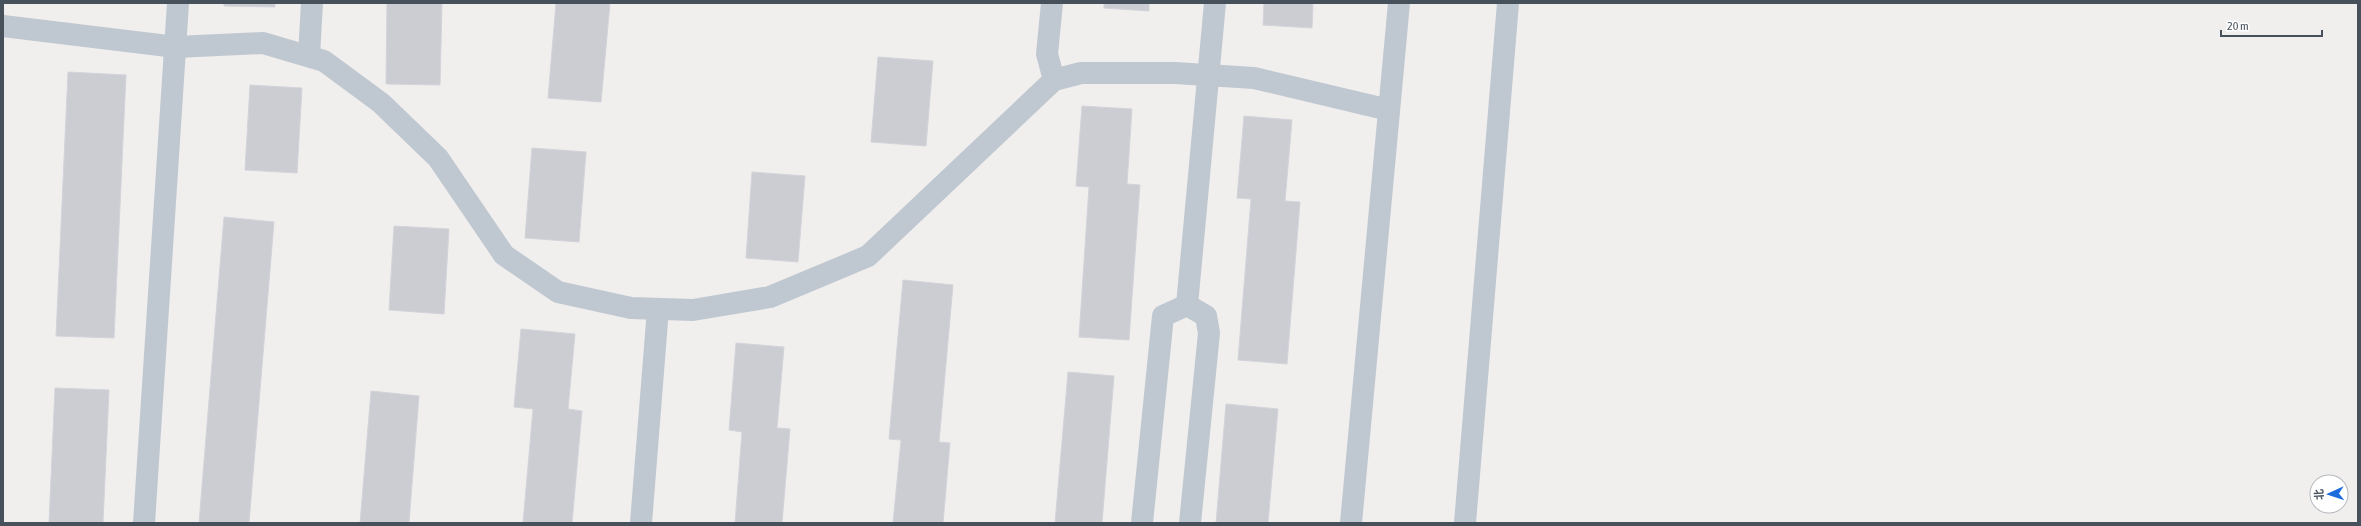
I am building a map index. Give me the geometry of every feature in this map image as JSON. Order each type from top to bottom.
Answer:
[{"type":"street","points":[[144,523],[178,3]]},
{"type":"street","points":[[309,56],[312,3]]},
{"type":"street","points":[[1052,3],[1047,54],[1054,80]]},
{"type":"street","points":[[1187,305],[1215,3]]},
{"type":"street","points":[[1351,523],[1399,3]]},
{"type":"street","points":[[1465,523],[1508,3]]},
{"type":"street","points":[[3,26],[176,47],[263,43],[324,61],[381,103],[438,158],[504,255],[558,292],[631,308],[693,310],[770,297],[868,256],[1054,80],[1080,73],[1208,75],[1254,78],[1389,110]]},
{"type":"street","points":[[1142,523],[1163,316],[1187,305]]},
{"type":"street","points":[[1187,305],[1206,316],[1209,333],[1190,523]]},
{"type":"street","points":[[641,523],[658,309]]},
{"type":"building","points":[[224,3],[275,3],[275,7],[224,6]]},
{"type":"building","points":[[387,3],[442,3],[440,85],[386,84]]},
{"type":"building","points":[[556,3],[610,3],[601,102],[548,98]]},
{"type":"building","points":[[1104,3],[1149,3],[1149,11],[1104,8]]},
{"type":"building","points":[[1264,3],[1313,3],[1312,28],[1263,25]]},
{"type":"building","points":[[878,57],[933,61],[926,146],[871,142]]},
{"type":"building","points":[[68,72],[126,75],[114,338],[56,336]]},
{"type":"building","points":[[250,85],[302,88],[297,173],[245,170]]},
{"type":"building","points":[[1082,106],[1132,109],[1127,184],[1140,185],[1129,340],[1079,337],[1089,187],[1076,186]]},
{"type":"building","points":[[1244,116],[1292,120],[1285,201],[1300,202],[1287,364],[1238,360],[1251,199],[1237,198]]},
{"type":"building","points":[[532,148],[586,152],[579,242],[525,238]]},
{"type":"building","points":[[752,172],[805,176],[798,262],[746,258]]},
{"type":"building","points":[[224,217],[274,222],[249,523],[199,523]]},
{"type":"building","points":[[394,226],[449,229],[444,314],[389,310]]},
{"type":"building","points":[[903,280],[953,285],[939,442],[950,443],[943,523],[893,523],[901,440],[889,439]]},
{"type":"building","points":[[521,329],[575,334],[568,409],[582,411],[572,523],[523,523],[533,409],[514,407]]},
{"type":"building","points":[[736,343],[784,347],[777,428],[790,429],[782,523],[735,523],[742,432],[729,430]]},
{"type":"building","points":[[1068,372],[1114,376],[1102,523],[1055,523]]},
{"type":"building","points":[[55,388],[109,390],[103,523],[49,523]]},
{"type":"building","points":[[371,391],[419,396],[409,523],[360,523]]},
{"type":"building","points":[[1226,404],[1278,409],[1268,523],[1216,523]]}]
